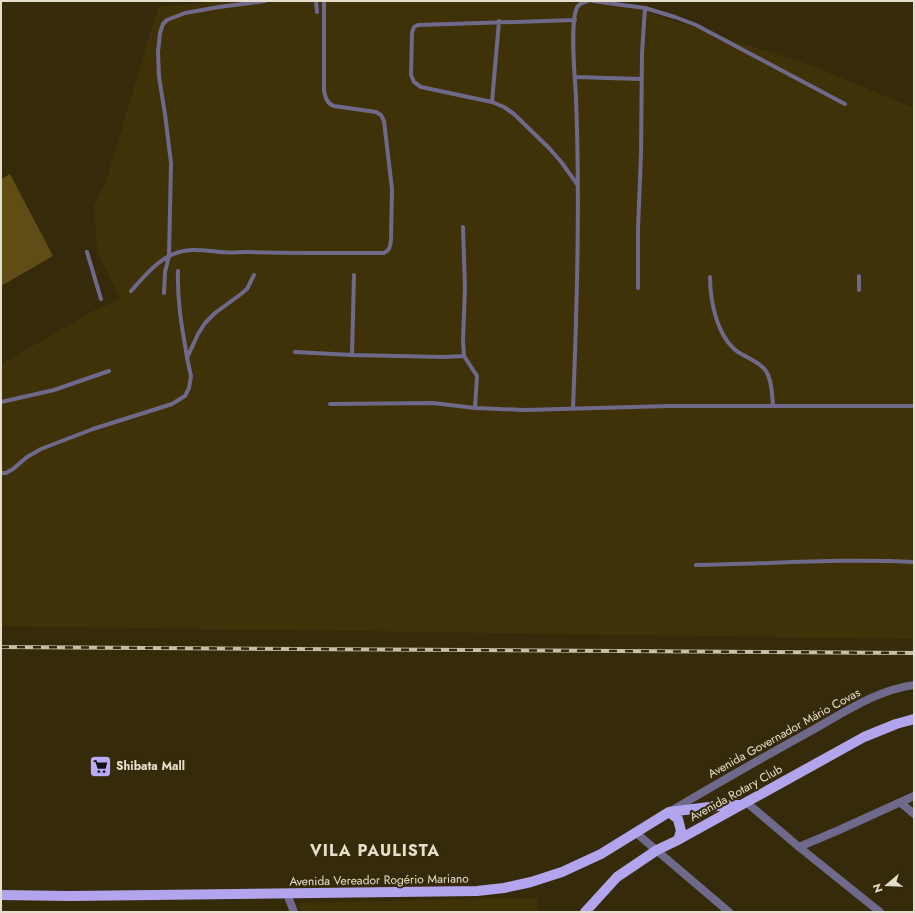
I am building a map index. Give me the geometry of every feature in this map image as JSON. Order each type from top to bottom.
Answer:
[{"type":"main road","name":"Avenida Rotary Club","points":[[585,912],[617,877],[656,850],[678,840],[864,737],[896,724],[914,719]]},
{"type":"main road","name":"Avenida Vereador Rogério Mariano","points":[[1,895],[287,894],[477,891],[504,888],[531,882],[583,864],[670,812],[743,804]]},
{"type":"main road","points":[[670,812],[678,819],[681,831],[678,840]]},
{"type":"street","name":"Avenida Governador Mário Covas","points":[[670,812],[855,706],[880,694],[903,686],[914,685]]},
{"type":"street","points":[[799,847],[914,796]]},
{"type":"street","points":[[901,803],[914,814]]},
{"type":"street","points":[[743,804],[880,912]]},
{"type":"street","points":[[635,832],[729,912]]},
{"type":"street","points":[[287,894],[294,912]]},
{"type":"lane","points":[[164,293],[165,272],[170,256],[171,163],[159,77],[158,52],[160,33],[163,24],[167,20],[185,13],[265,1]]},
{"type":"lane","points":[[316,1],[317,12]]},
{"type":"lane","points":[[131,291],[154,266],[170,256],[188,250],[199,249],[221,252],[384,253],[390,248],[392,189],[384,121],[376,112],[334,106],[329,104],[326,100],[324,91],[324,1]]},
{"type":"lane","points":[[573,409],[577,276],[577,184],[573,30],[577,7],[582,2],[588,1]]},
{"type":"lane","points":[[593,1],[645,8],[696,25],[845,104]]},
{"type":"lane","points":[[638,288],[641,79],[645,8]]},
{"type":"lane","points":[[575,20],[499,21],[418,25],[414,27],[412,33],[411,75],[414,82],[421,87],[492,102],[509,110],[535,133],[562,163],[577,184]]},
{"type":"lane","points":[[492,102],[499,21]]},
{"type":"lane","points":[[575,77],[641,79]]},
{"type":"lane","points":[[463,227],[465,288],[463,340],[464,356],[476,376],[475,408]]},
{"type":"lane","points":[[87,252],[101,298]]},
{"type":"lane","points":[[1,473],[6,473],[13,469],[27,457],[41,449],[93,429],[172,404],[185,396],[189,388],[191,376],[179,316],[178,271]]},
{"type":"lane","points":[[187,358],[205,323],[215,313],[242,294],[247,289],[254,275]]},
{"type":"lane","points":[[352,355],[354,275]]},
{"type":"lane","points":[[859,276],[859,290]]},
{"type":"lane","points":[[710,277],[712,304],[724,335],[733,348],[742,355],[756,361],[766,370],[770,382],[773,406]]},
{"type":"lane","points":[[295,352],[352,355],[464,356]]},
{"type":"lane","points":[[1,402],[54,390],[109,371]]},
{"type":"lane","points":[[330,404],[433,404],[475,408],[525,410],[669,406],[914,406]]},
{"type":"lane","points":[[696,565],[819,561],[914,562]]},
{"type":"shaded area","points":[[219,1],[612,1],[813,66],[914,108],[914,639],[1,626],[1,364],[95,310],[120,299],[97,251],[94,205],[106,181],[158,7]]},
{"type":"shaded area","points":[[10,174],[53,256],[1,286],[1,179]]},
{"type":"shaded area","points":[[538,898],[538,912],[302,912],[299,903]]},
{"type":"railway","points":[[1,647],[914,653]]},
{"type":"place","name":"Shibata Mall","points":[[101,766]]},
{"type":"district","name":"VILA PAULISTA","points":[[375,850]]}]
